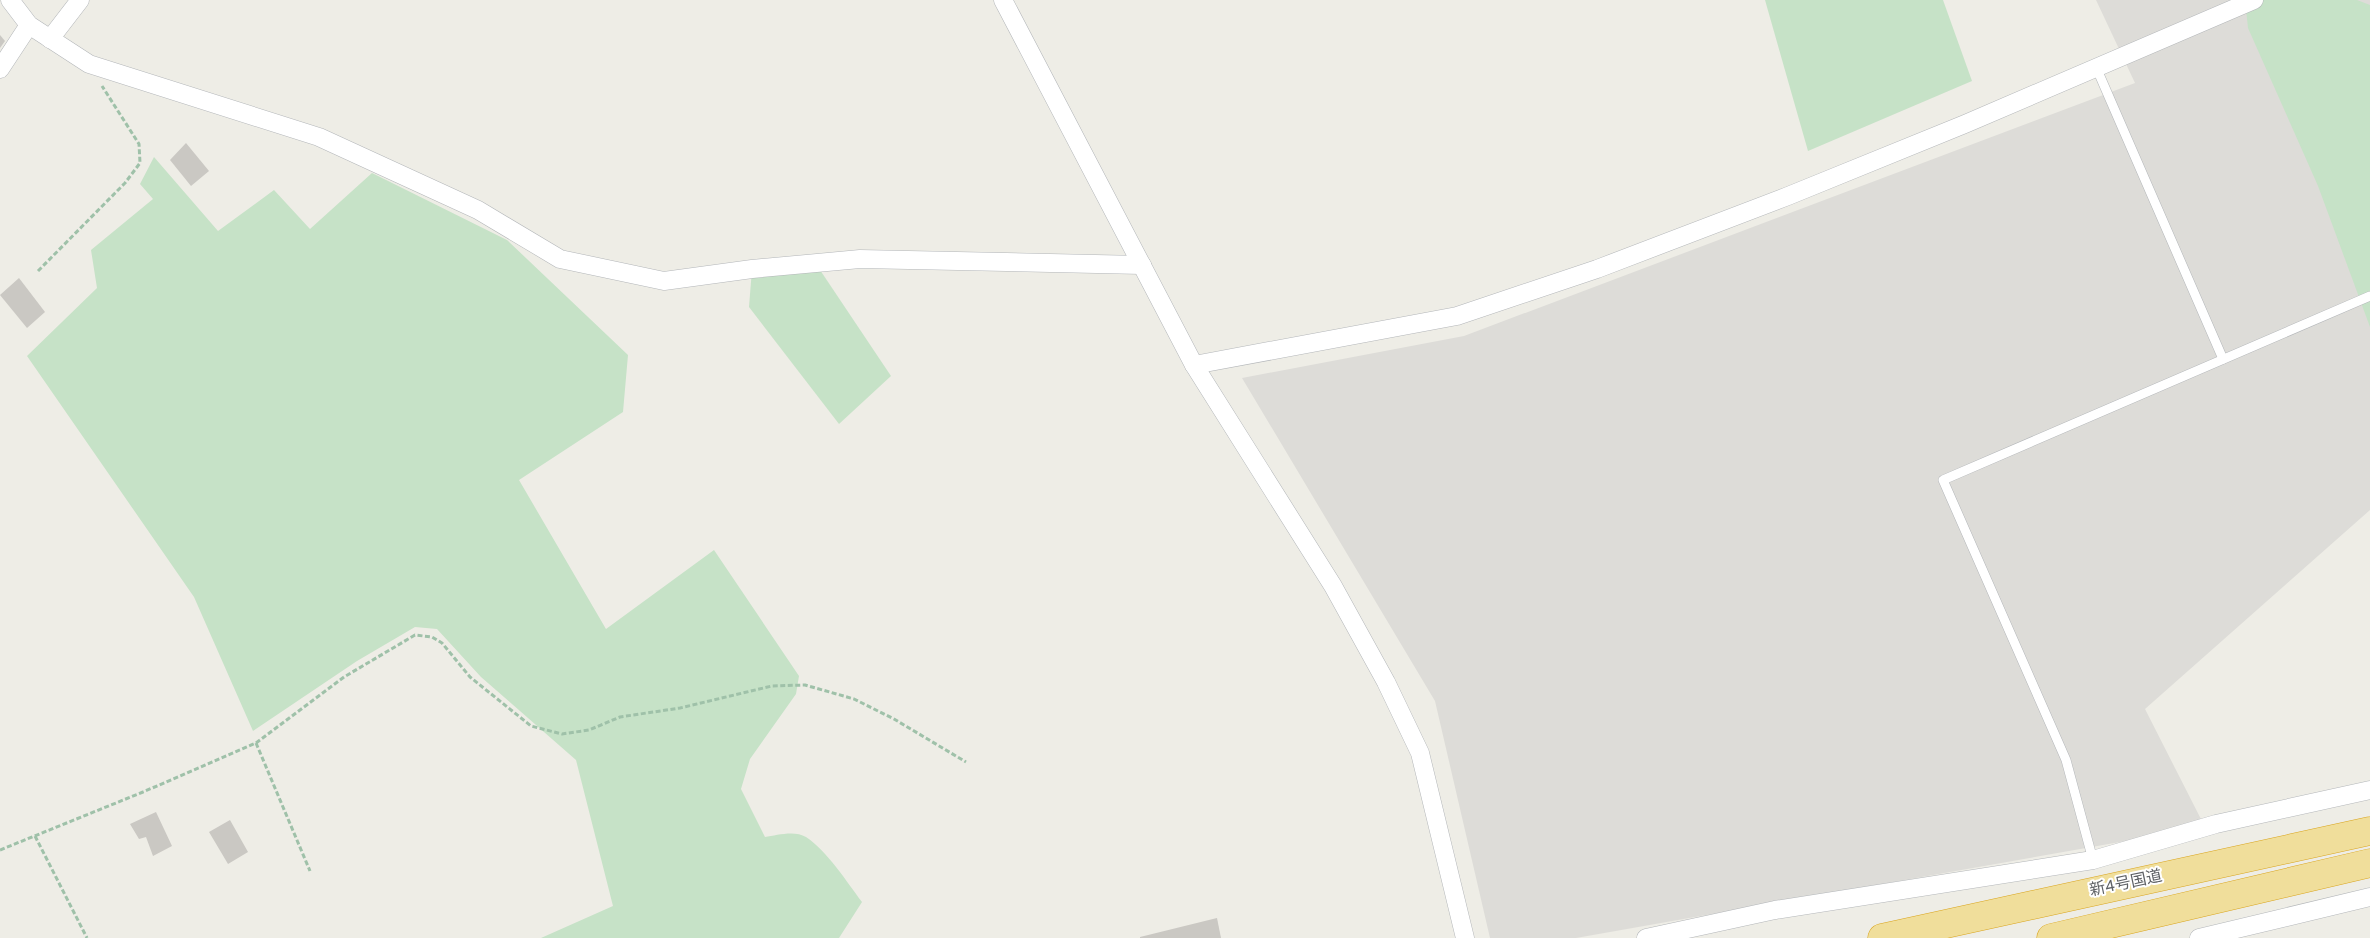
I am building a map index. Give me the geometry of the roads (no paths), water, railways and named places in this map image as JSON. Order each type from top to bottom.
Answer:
[{"type":"highway","name":"新4号国道","points":[[1882,938],[2370,831]]},
{"type":"highway","points":[[2051,938],[2370,864]]},
{"type":"street","points":[[10,0],[29,25],[89,64],[319,137],[478,210],[560,259],[664,281],[752,269],[860,260],[1142,265]]},
{"type":"street","points":[[50,40],[80,0]]},
{"type":"street","points":[[1003,0],[1194,365],[1334,586],[1390,691],[1420,753],[1465,938]]},
{"type":"street","points":[[1194,365],[1457,316],[1597,270],[1788,196],[1965,124],[2254,0]]},
{"type":"street","points":[[0,69],[29,25]]},
{"type":"street","points":[[1646,938],[1775,910],[2093,860],[2216,824],[2370,790]]},
{"type":"street","points":[[2093,860],[2098,890]]},
{"type":"street","points":[[2199,938],[2370,897]]},
{"type":"lane","points":[[2096,67],[2223,359]]},
{"type":"lane","points":[[2093,860],[2066,760],[1943,480],[2370,296]]}]
